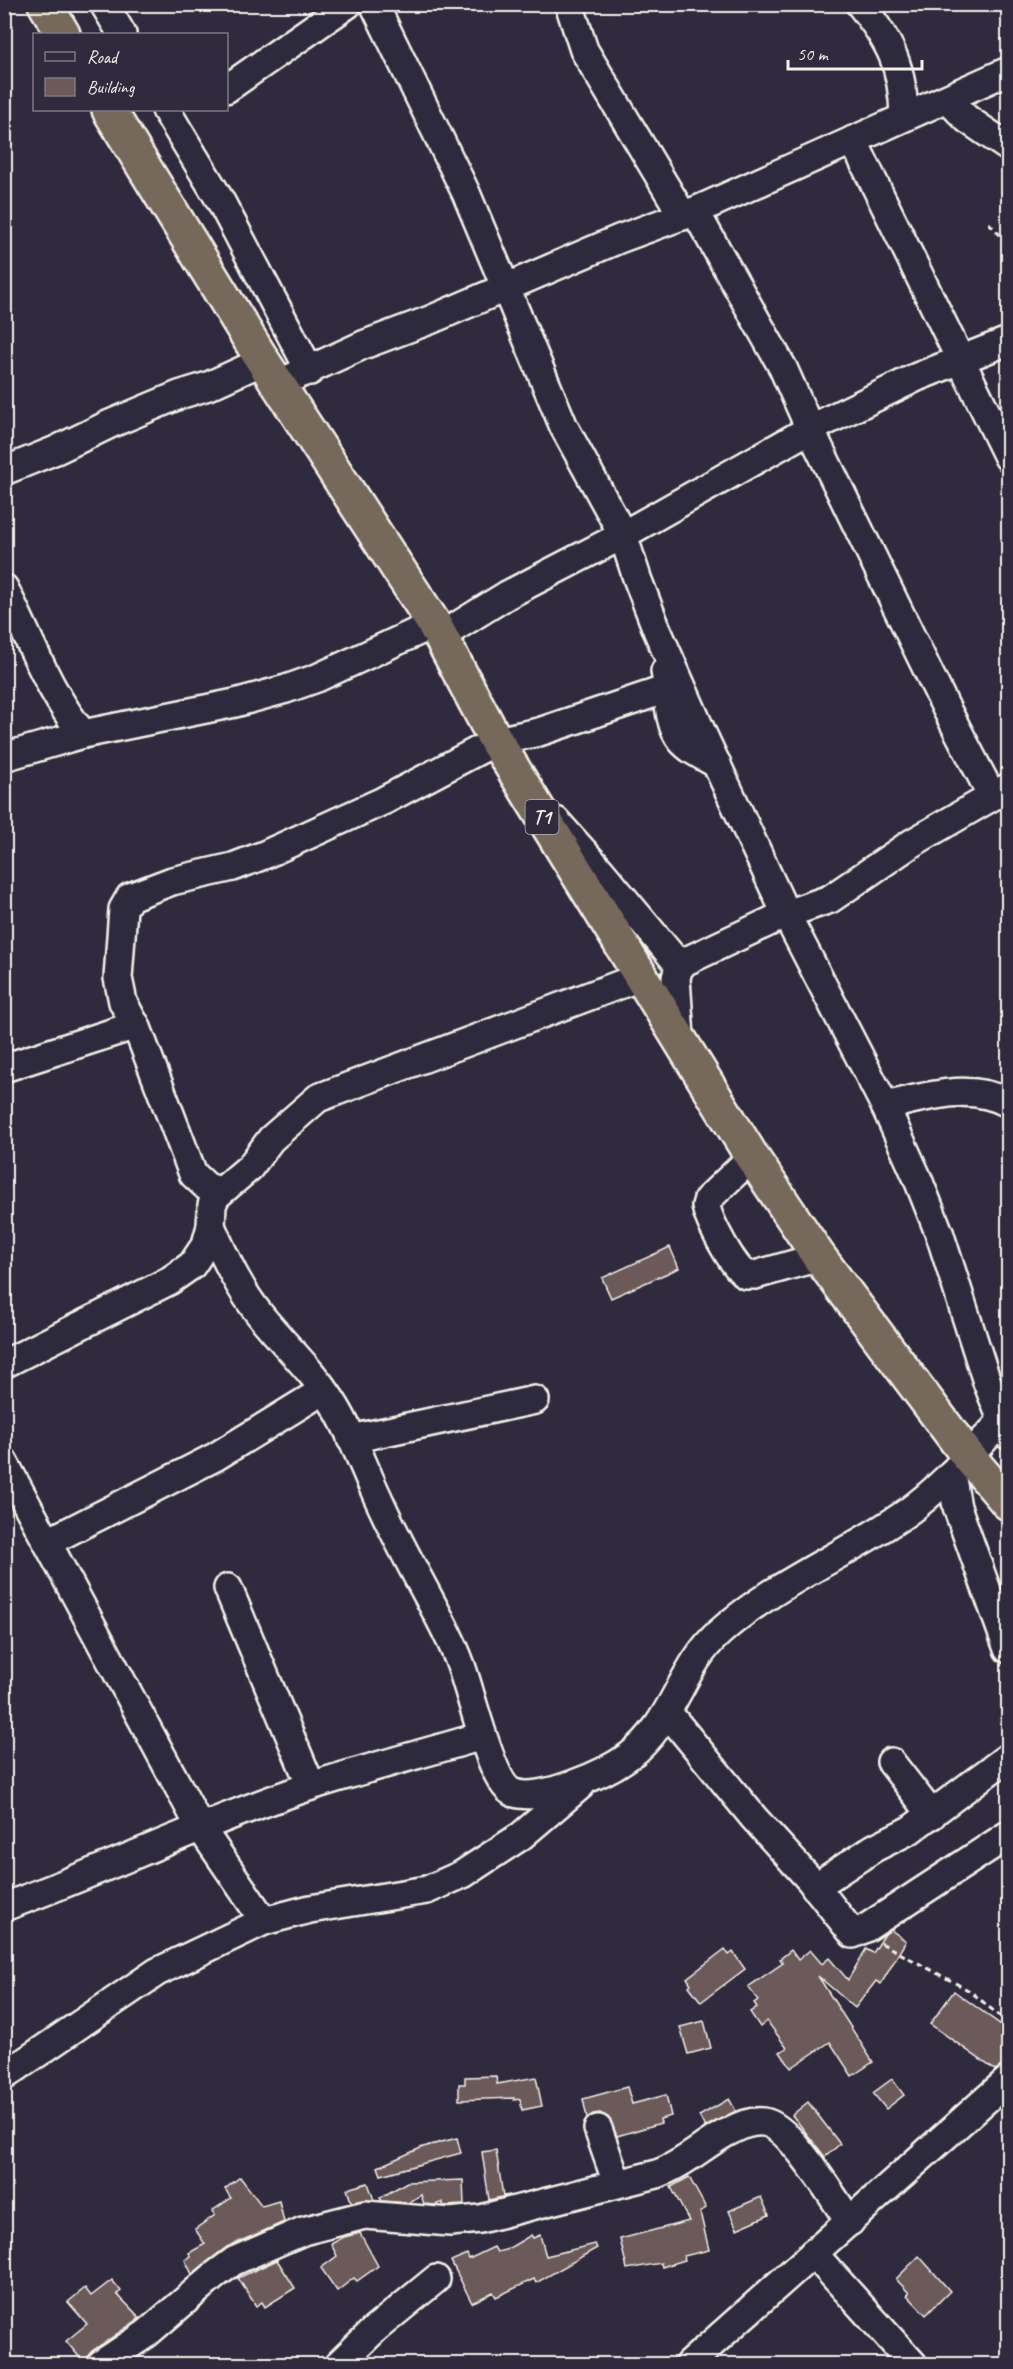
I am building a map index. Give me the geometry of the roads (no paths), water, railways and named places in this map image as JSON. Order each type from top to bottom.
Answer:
[{"type":"highway","points":[[45,4],[62,33]]},
{"type":"highway","name":"T1","points":[[110,111],[270,373],[437,630],[496,741],[752,1157],[960,1465],[1008,1503]]},
{"type":"street","points":[[104,4],[121,33]]},
{"type":"street","points":[[228,88],[348,4]]},
{"type":"street","points":[[211,1226],[230,1269],[245,1294],[261,1316],[304,1363],[337,1410],[381,1505],[460,1662],[482,1736],[499,1776],[507,1788],[513,1792],[544,1791],[586,1780],[601,1774],[631,1755],[656,1731],[703,1649],[727,1626],[821,1564],[905,1514],[1007,1424],[987,1382],[940,1234],[917,1177],[885,1106],[786,914],[657,630],[623,535],[564,427],[466,193],[374,4]]},
{"type":"street","points":[[570,4],[584,50],[689,214],[783,368],[810,429],[948,712],[1000,791],[912,843],[830,899],[786,914],[690,958],[680,966],[676,987],[680,1037]]},
{"type":"street","points":[[860,4],[889,45],[898,66],[904,89],[904,117]]},
{"type":"street","points":[[4,471],[170,399],[208,386],[270,373],[310,371],[363,345],[430,320],[619,239],[689,214],[1008,71]]},
{"type":"street","points":[[950,98],[967,119],[1008,147]]},
{"type":"street","points":[[178,114],[220,200],[310,371]]},
{"type":"street","points":[[853,140],[1008,457]]},
{"type":"street","points":[[4,757],[83,734],[224,706],[286,689],[437,630],[623,535],[810,429],[876,396],[1008,341]]},
{"type":"street","points":[[4,588],[43,673],[71,720],[83,734]]},
{"type":"street","points":[[657,630],[667,689],[680,739],[694,751],[718,765]]},
{"type":"street","points":[[220,1191],[207,1187],[193,1174],[145,1045],[123,1002],[118,978],[123,909],[130,897],[172,881],[232,867],[264,855],[383,801],[496,741],[539,732],[667,689]]},
{"type":"street","points":[[528,794],[562,826],[680,966]]},
{"type":"street","points":[[4,1364],[169,1281],[197,1258],[206,1244],[211,1226],[212,1205],[220,1191],[250,1167],[270,1139],[318,1098],[640,977]]},
{"type":"street","points":[[4,1068],[135,1025]]},
{"type":"street","points":[[885,1106],[970,1091],[985,1093],[1008,1102]]},
{"type":"street","points":[[752,1157],[708,1199],[706,1206],[710,1219],[739,1269],[746,1275],[754,1275],[819,1257]]},
{"type":"street","points":[[48,1542],[215,1457],[324,1390]]},
{"type":"street","points":[[351,1439],[535,1400]]},
{"type":"street","points":[[4,1462],[200,1827],[264,1921]]},
{"type":"street","points":[[960,1465],[957,1507],[1008,1649]]},
{"type":"street","points":[[228,1588],[311,1786]]},
{"type":"street","points":[[668,1713],[754,1818],[815,1887],[850,1933],[859,1932],[1008,1835]]},
{"type":"street","points":[[4,1906],[78,1879],[200,1827],[311,1786],[482,1736]]},
{"type":"street","points":[[815,1887],[874,1848],[910,1830],[1008,1757]]},
{"type":"street","points":[[891,1762],[932,1815]]},
{"type":"street","points":[[4,2076],[157,1972],[264,1921],[310,1909],[427,1890],[463,1874],[521,1836],[586,1780]]},
{"type":"street","points":[[689,2364],[1008,2080]]},
{"type":"street","points":[[101,2364],[146,2334],[234,2261],[303,2231],[365,2215],[450,2222],[480,2219],[664,2171],[739,2126],[762,2122],[774,2125],[786,2134],[850,2222]]},
{"type":"street","points":[[598,2129],[617,2183]]},
{"type":"street","points":[[813,2253],[913,2364]]},
{"type":"street","points":[[339,2364],[375,2329],[436,2279]]}]
